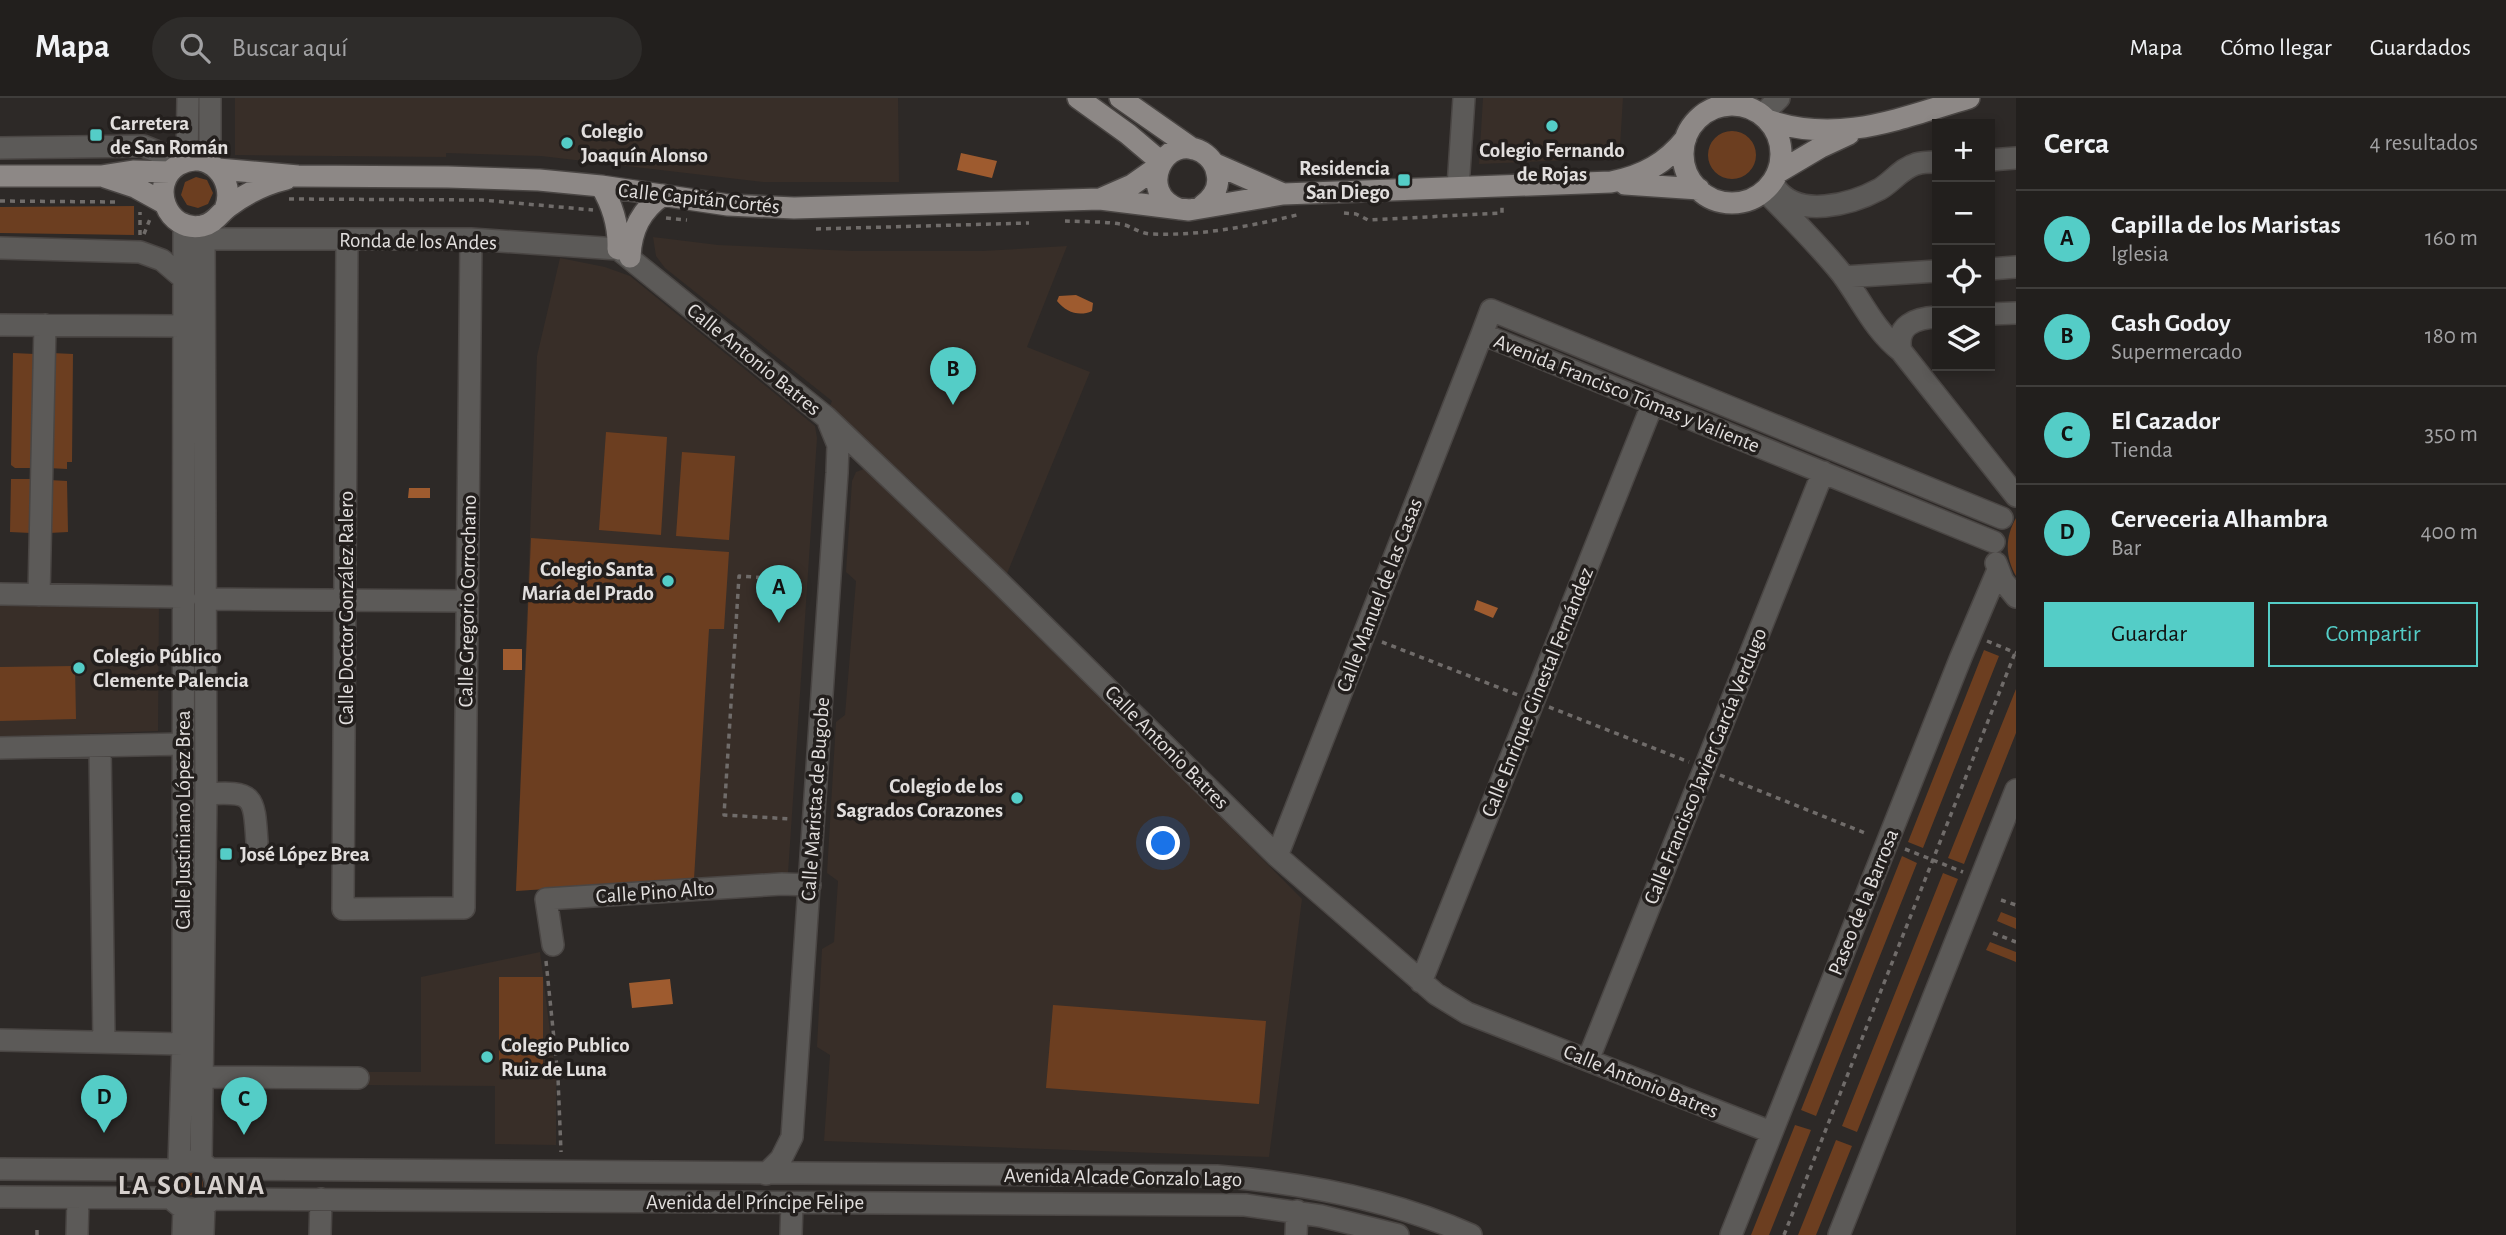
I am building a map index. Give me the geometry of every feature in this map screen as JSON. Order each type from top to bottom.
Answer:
[{"type":"main road","points":[[1078,98],[1128,134],[1160,164],[1158,190],[1167,202],[1179,208]]},
{"type":"main road","points":[[1120,98],[1194,149]]},
{"type":"main road","points":[[1869,127],[1969,98]]},
{"type":"main road","name":"Calle Capitán Cortés","points":[[0,176],[102,176],[178,167],[197,160],[214,166],[298,176],[539,180],[601,186],[728,205],[794,208],[1100,199],[1189,210],[1283,194],[1628,179],[1645,173],[1670,157],[1701,117],[1725,102],[1799,129],[1852,130],[1869,127]]},
{"type":"main road","points":[[1765,118],[1780,143],[1781,156],[1771,182]]},
{"type":"main road","name":"Calle Capitán Cortés","points":[[1594,182],[1699,190],[1714,199],[1732,202],[1749,200],[1821,147],[1869,127]]},
{"type":"main road","points":[[1686,138],[1685,164],[1691,180],[1699,190]]},
{"type":"main road","name":"Calle Capitán Cortés","points":[[1100,199],[1132,185],[1175,151],[1194,149],[1205,154],[1213,163],[1283,194]]},
{"type":"main road","points":[[1202,206],[1212,197],[1217,187],[1217,173],[1213,163]]},
{"type":"main road","points":[[214,166],[226,180],[229,190],[225,209]]},
{"type":"main road","points":[[164,203],[163,190],[178,167]]},
{"type":"main road","name":"Calle Capitán Cortés","points":[[102,176],[135,187],[164,203],[173,217],[197,230],[249,193],[271,182],[298,176]]},
{"type":"main road","points":[[601,186],[614,212],[624,253]]},
{"type":"main road","points":[[624,253],[639,219],[647,208],[663,195]]},
{"type":"street","points":[[178,167],[187,98]]},
{"type":"street","points":[[210,98],[214,166]]},
{"type":"street","points":[[1458,187],[1464,98]]},
{"type":"street","points":[[1765,118],[1779,98]]},
{"type":"street","name":"Calle Capitán Cortés","points":[[0,148],[143,146],[163,154],[178,167]]},
{"type":"street","points":[[1995,160],[2016,158]]},
{"type":"street","points":[[1771,182],[1780,194],[1796,203],[1814,206],[1839,204],[1870,194],[1916,164],[1932,162]]},
{"type":"street","points":[[1771,182],[1844,277],[1880,331],[1901,351],[2016,498],[2001,518],[1994,542],[1998,570],[2016,597]]},
{"type":"street","name":"Ronda de los Andes","points":[[197,230],[347,239],[471,239],[624,253]]},
{"type":"street","name":"Calle Justiniano López Brea","points":[[176,1167],[183,1044],[183,278],[197,230]]},
{"type":"street","name":"Calle Justiniano López Brea","points":[[197,230],[206,794],[202,1077],[205,1166]]},
{"type":"street","name":"Calle Doctor González Ralero","points":[[347,239],[343,909],[410,908]]},
{"type":"street","name":"Calle Gregorio Corrochano","points":[[410,908],[464,908],[471,239]]},
{"type":"street","points":[[0,248],[139,252],[162,260],[183,278]]},
{"type":"street","name":"Calle Antonio Batres","points":[[624,253],[826,417],[995,578],[1277,856],[1444,1000],[1467,1013],[1771,1132]]},
{"type":"street","points":[[1995,269],[2016,267]]},
{"type":"street","points":[[1844,277],[1932,271]]},
{"type":"street","name":"Avenida Francisco Tómas y Valiente","points":[[1994,542],[1482,334],[1491,310],[2001,518]]},
{"type":"street","points":[[1995,314],[2016,313]]},
{"type":"street","points":[[1901,351],[1900,338],[1906,326],[1919,318],[1932,317]]},
{"type":"street","points":[[0,325],[184,326]]},
{"type":"street","points":[[39,595],[45,325]]},
{"type":"street","name":"Calle Manuel de las Casas","points":[[1277,856],[1482,334]]},
{"type":"street","name":"Calle Enrique Ginestal Fernández","points":[[1421,982],[1653,403]]},
{"type":"street","name":"Calle Maristas de Bugobe","points":[[766,1174],[781,1159],[792,1137],[837,474],[838,445],[833,428],[826,417]]},
{"type":"street","name":"Calle Francisco Javier García Verdugo","points":[[1588,1060],[1823,472]]},
{"type":"street","name":"Paseo de la Barrosa","points":[[1731,1235],[1998,570]]},
{"type":"street","points":[[0,594],[183,597]]},
{"type":"street","points":[[204,598],[466,601]]},
{"type":"street","points":[[0,748],[183,744]]},
{"type":"street","points":[[100,746],[104,1042]]},
{"type":"street","points":[[1839,1235],[2016,790]]},
{"type":"street","points":[[206,794],[239,793],[250,800],[255,810],[257,842]]},
{"type":"street","name":"Calle Pino Alto","points":[[549,951],[546,899],[782,884],[810,885]]},
{"type":"street","points":[[0,1040],[183,1044]]},
{"type":"street","points":[[202,1077],[358,1078]]},
{"type":"street","points":[[0,1169],[176,1167],[190,1160],[205,1166],[216,1183],[193,1203],[183,1235]]},
{"type":"street","name":"Avenida del Príncipe Felipe","points":[[205,1166],[766,1174]]},
{"type":"street","points":[[176,1167],[167,1185],[193,1203],[203,1235]]},
{"type":"street","name":"Avenida Alcade Gonzalo Lago","points":[[766,1174],[1175,1175],[1260,1180],[1302,1185],[1376,1202],[1427,1217],[1471,1235]]},
{"type":"street","name":"Avenida del Príncipe Felipe","points":[[0,1197],[193,1203],[321,1199],[1245,1205],[1297,1211]]},
{"type":"street","points":[[77,1235],[78,1198]]},
{"type":"street","points":[[320,1235],[321,1199]]},
{"type":"street","points":[[791,1235],[792,1203]]},
{"type":"street","points":[[1296,1235],[1297,1211],[1398,1235]]},
{"type":"path","points":[[0,201],[127,203]]},
{"type":"path","points":[[139,252],[140,203]]},
{"type":"path","points":[[781,579],[739,576],[724,815],[792,819]]},
{"type":"path","points":[[1363,635],[1520,695]]},
{"type":"path","points":[[1784,1235],[2016,653],[1982,639]]},
{"type":"path","points":[[1547,706],[1690,763]]},
{"type":"path","points":[[1718,774],[1865,833]]},
{"type":"path","points":[[1900,847],[1965,873]]},
{"type":"path","points":[[2001,900],[2016,905]]},
{"type":"path","points":[[1993,933],[2016,942]]},
{"type":"path","points":[[549,951],[562,1172]]},
{"type":"path","points":[[37,1228],[37,1235]]},
{"type":"shaded area","name":"Colegio Joaquín Alonso","points":[[235,98],[898,98],[899,182],[763,182],[541,156],[446,153],[446,157],[235,155]]},
{"type":"shaded area","name":"Colegio Fernando de Rojas","points":[[1483,98],[1623,98],[1620,147],[1597,159],[1479,164]]},
{"type":"shaded area","points":[[1732,131],[1749,138],[1756,155],[1749,172],[1732,179],[1715,172],[1708,155],[1715,138]]},
{"type":"shaded area","points":[[961,153],[997,161],[992,178],[957,170]]},
{"type":"shaded area","points":[[196,177],[207,180],[213,193],[208,204],[198,208],[187,205],[181,195],[185,182]]},
{"type":"shaded area","points":[[134,206],[134,235],[0,233],[0,207]]},
{"type":"shaded area","points":[[653,237],[718,245],[853,251],[982,251],[1067,246],[1027,347],[1090,372],[1006,576],[913,483],[829,408],[832,401],[665,268],[656,256]]},
{"type":"shaded area","name":"Colegio Santa María del Prado","points":[[560,258],[605,267],[630,276],[815,426],[817,438],[788,874],[516,891],[537,356]]},
{"type":"shaded area","points":[[1076,295],[1093,303],[1092,311],[1082,314],[1073,312],[1057,301],[1059,296]]},
{"type":"shaded area","points":[[13,353],[35,354],[36,468],[15,468],[11,465]]},
{"type":"shaded area","points":[[52,353],[73,354],[72,462],[67,462],[67,469],[48,468]]},
{"type":"shaded area","points":[[606,432],[667,437],[661,535],[599,530]]},
{"type":"shaded area","points":[[682,452],[735,456],[729,540],[676,536]]},
{"type":"shaded area","name":"Colegio de los Sagrados Corazones","points":[[869,469],[992,587],[1302,899],[1269,1157],[824,1141],[830,1055],[817,1047],[822,949],[834,942],[838,881],[827,873],[836,722],[845,715],[856,581],[846,572],[852,481],[856,472]]},
{"type":"shaded area","points":[[11,479],[34,479],[31,533],[10,532]]},
{"type":"shaded area","points":[[49,480],[67,481],[68,532],[49,533]]},
{"type":"shaded area","points":[[409,488],[430,488],[430,498],[408,498]]},
{"type":"shaded area","points":[[2016,518],[2016,576],[2008,547]]},
{"type":"shaded area","points":[[531,538],[729,552],[724,629],[709,629],[694,879],[516,891]]},
{"type":"shaded area","points":[[1477,600],[1498,608],[1493,618],[1474,610]]},
{"type":"shaded area","name":"Colegio Público Clemente Palencia","points":[[0,601],[159,604],[158,731],[0,737]]},
{"type":"shaded area","points":[[503,649],[522,649],[522,670],[503,670]]},
{"type":"shaded area","points":[[1984,650],[1999,656],[1923,848],[1908,842]]},
{"type":"shaded area","points":[[75,666],[76,719],[0,721],[0,667]]},
{"type":"shaded area","points":[[2016,689],[2016,733],[1964,864],[1948,858]]},
{"type":"shaded area","points":[[1902,856],[1917,863],[1816,1116],[1801,1110]]},
{"type":"shaded area","points":[[1943,873],[1958,879],[1857,1132],[1842,1126]]},
{"type":"shaded area","points":[[2001,912],[2016,918],[2016,929],[1997,921]]},
{"type":"shaded area","points":[[1990,942],[2016,952],[2016,962],[1986,950]]},
{"type":"shaded area","name":"Colegio Publico Ruiz de Luna","points":[[540,952],[556,1079],[556,1145],[495,1144],[495,1086],[358,1085],[357,1072],[421,1072],[421,977]]},
{"type":"shaded area","points":[[499,977],[543,977],[543,1075],[499,1075]]},
{"type":"shaded area","points":[[670,979],[673,1004],[632,1008],[629,983]]},
{"type":"shaded area","points":[[1053,1005],[1266,1021],[1259,1104],[1046,1088]]},
{"type":"shaded area","points":[[1795,1125],[1811,1130],[1769,1235],[1751,1235]]},
{"type":"shaded area","points":[[1836,1140],[1852,1146],[1816,1235],[1798,1235]]},
{"type":"shaded area","points":[[192,1173],[200,1176],[203,1184],[200,1192],[192,1195],[184,1192],[181,1184],[184,1176]]},
{"type":"place","name":"Colegio Fernando de Rojas","points":[[1552,126]]},
{"type":"place","name":"Carretera de San Román","points":[[96,135]]},
{"type":"place","name":"Colegio Joaquín Alonso","points":[[567,143]]},
{"type":"place","name":"Residencia San Diego","points":[[1404,180]]},
{"type":"place","name":"Cash Godoy","points":[[953,405]]},
{"type":"place","name":"Colegio Santa María del Prado","points":[[668,581]]},
{"type":"place","name":"Capilla de los Maristas","points":[[779,623]]},
{"type":"place","name":"Colegio Público Clemente Palencia","points":[[79,668]]},
{"type":"place","name":"Colegio de los Sagrados Corazones","points":[[1017,798]]},
{"type":"place","name":"José López Brea","points":[[226,854]]},
{"type":"place","name":"Colegio Publico Ruiz de Luna","points":[[487,1057]]},
{"type":"place","name":"Cerveceria Alhambra","points":[[104,1133]]},
{"type":"place","name":"El Cazador","points":[[244,1135]]},
{"type":"district","name":"LA SOLANA","points":[[192,1184]]}]
